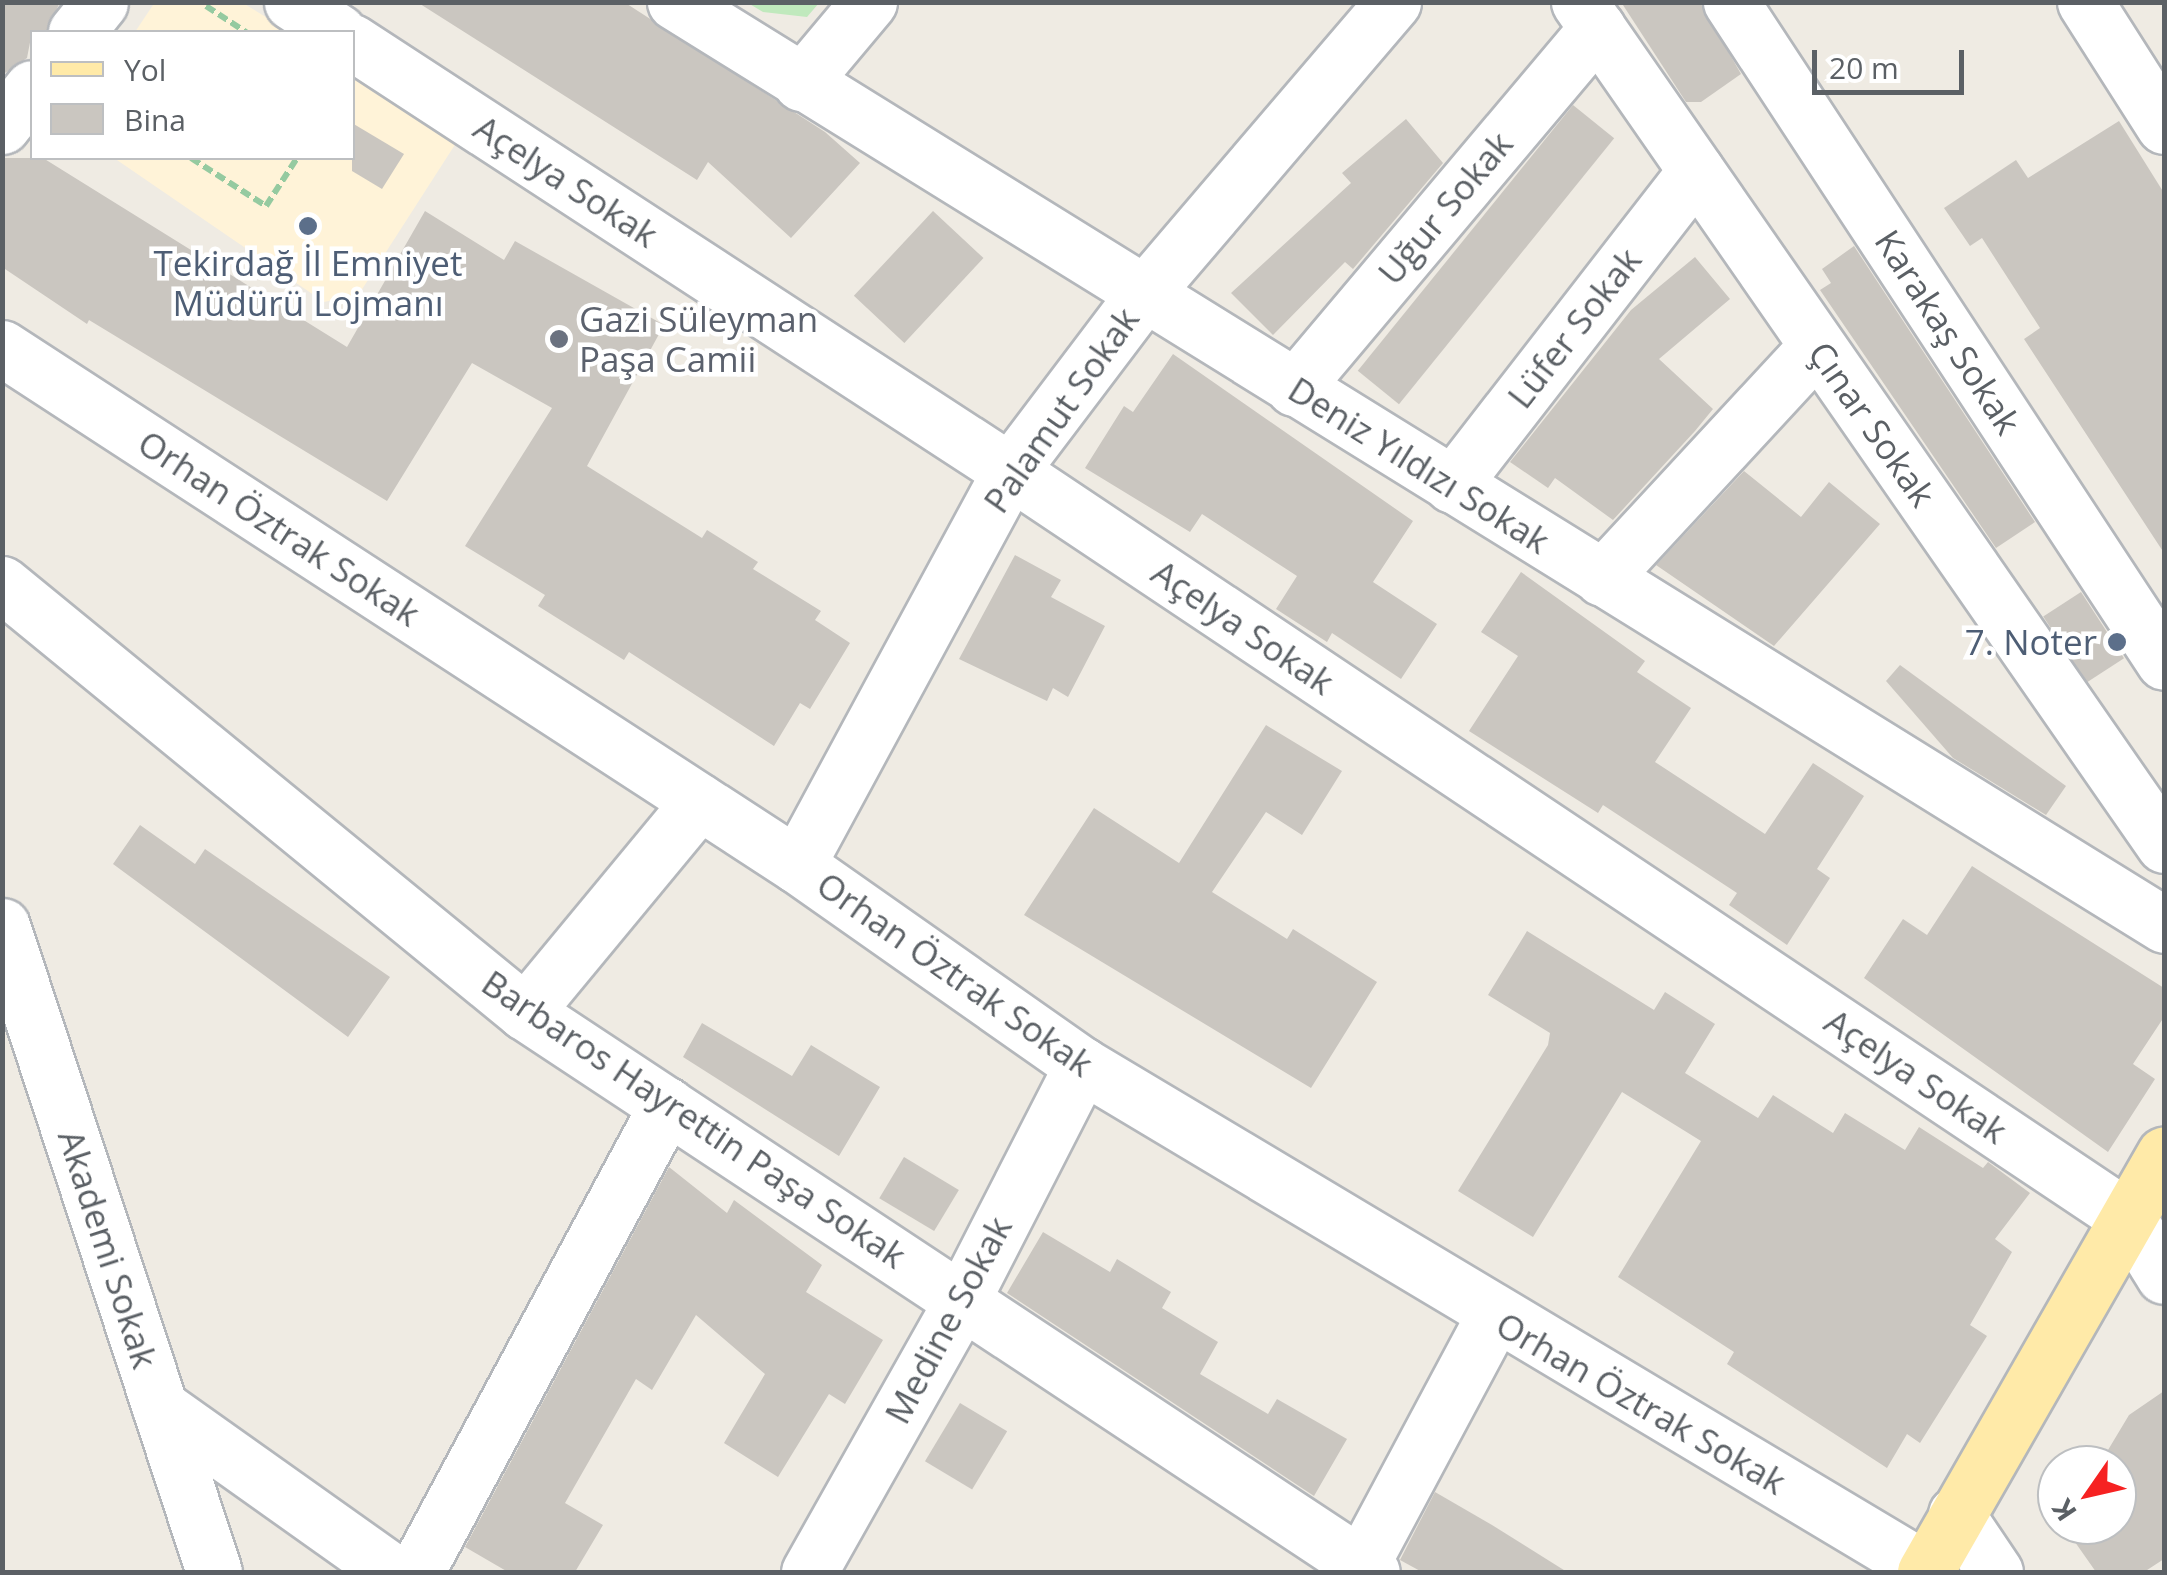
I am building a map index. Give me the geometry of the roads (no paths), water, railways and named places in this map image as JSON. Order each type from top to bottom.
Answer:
[{"type":"main road","points":[[1926,1571],[2164,1155]]},
{"type":"street","points":[[78,30],[100,2]]},
{"type":"street","points":[[292,2],[335,30]]},
{"type":"street","name":"Deniz Yıldızı Sokak","points":[[675,2],[2164,925]]},
{"type":"street","points":[[800,83],[869,2]]},
{"type":"street","name":"Karakaş Sokak","points":[[1732,2],[2164,662]]},
{"type":"street","points":[[2085,2],[2164,126]]},
{"type":"street","name":"Palamut Sokak","points":[[798,865],[1010,471],[1143,294],[1377,7]]},
{"type":"street","name":"Çınar Sokak","points":[[1588,15],[2164,845]]},
{"type":"street","name":"Uğur Sokak","points":[[1294,388],[1588,15]]},
{"type":"street","name":"Açelya Sokak","points":[[355,44],[1010,471],[2128,1218]]},
{"type":"street","points":[[2,126],[30,91]]},
{"type":"street","name":"Lüfer Sokak","points":[[1452,485],[1696,170]]},
{"type":"street","points":[[1602,578],[1817,346]]},
{"type":"street","name":"Orhan Öztrak Sokak","points":[[2,348],[798,865],[1082,1065],[1493,1316],[1926,1571]]},
{"type":"street","name":"Barbaros Hayrettin Paşa Sokak","points":[[2,584],[525,1012],[1363,1570]]},
{"type":"street","points":[[525,1012],[700,802]]},
{"type":"street","name":"Akademi Sokak","points":[[2,926],[214,1572]]},
{"type":"street","name":"Medine Sokak","points":[[809,1572],[962,1300],[1082,1065]]},
{"type":"street","points":[[416,1572],[667,1105]]},
{"type":"street","points":[[2128,1218],[2164,1276]]},
{"type":"street","points":[[1363,1570],[1493,1316]]},
{"type":"street","points":[[160,1407],[392,1572]]},
{"type":"street","points":[[1956,1514],[1995,1572]]},
{"type":"place","name":"Tekirdağ İl Emniyet Müdürü Lojmanı","points":[[308,226]]},
{"type":"place","name":"Gazi Süleyman Paşa Camii","points":[[559,339]]},
{"type":"place","name":"7. Noter","points":[[2117,642]]}]
